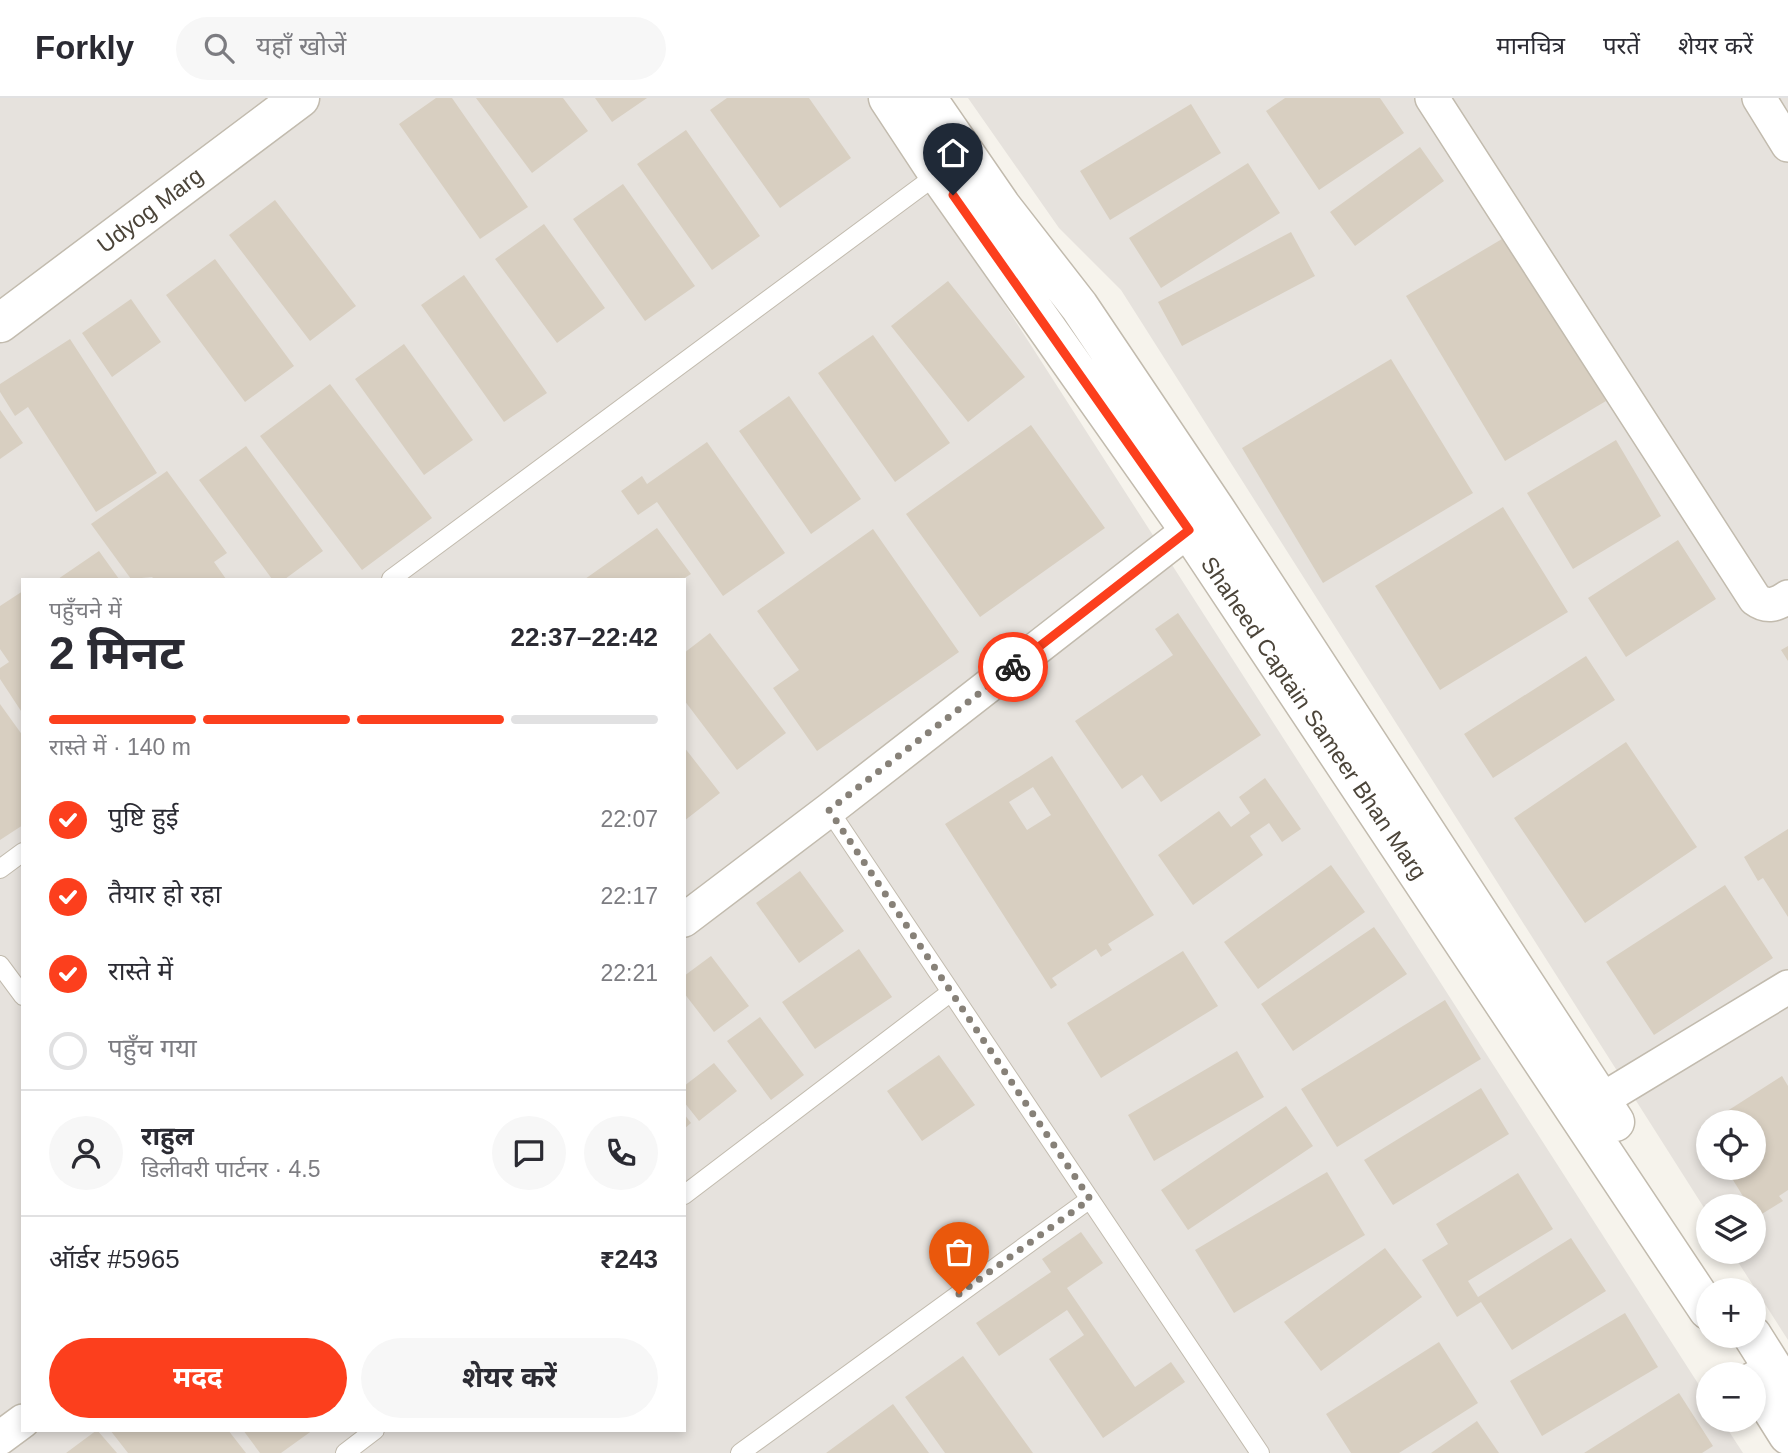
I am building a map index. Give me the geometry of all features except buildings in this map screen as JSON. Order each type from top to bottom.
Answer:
[{"type":"street","name":"Udyog Marg","points":[[0,323],[300,98]]},
{"type":"street","name":"Shaheed Captain Sameer Bhan Marg","points":[[888,98],[952,164],[1002,207],[1079,306],[1203,520],[1589,1107],[1696,1290]]},
{"type":"street","name":"Shaheed Captain Sameer Bhan Marg","points":[[927,98],[952,164]]},
{"type":"street","points":[[1432,98],[1755,599],[1762,604],[1771,605],[1788,597]]},
{"type":"street","points":[[1759,98],[1785,135]]},
{"type":"street","points":[[686,918],[1203,520]]},
{"type":"street","points":[[1589,1107],[1788,986]]},
{"type":"street","name":"Shaheed Captain Sameer Bhan Marg","points":[[1589,1107],[1715,1278]]},
{"type":"street","points":[[1760,1348],[1788,1392]]},
{"type":"street","points":[[1766,1400],[1788,1435]]},
{"type":"street","points":[[0,1438],[21,1422]]},
{"type":"lane","points":[[392,578],[952,164]]},
{"type":"lane","points":[[829,810],[1260,1453]]},
{"type":"lane","points":[[0,869],[21,853]]},
{"type":"lane","points":[[0,965],[21,993]]},
{"type":"lane","points":[[686,1193],[951,992]]},
{"type":"lane","points":[[740,1453],[1090,1199]]},
{"type":"lane","points":[[345,1453],[372,1432]]},
{"type":"shaded area","points":[[0,98],[872,98],[1696,1380],[1696,1432],[1729,1432],[1743,1453],[0,1453]]},
{"type":"shaded area","points":[[968,98],[1788,98],[1788,1340],[1766,1306],[1766,1278],[1748,1278],[1739,1264],[1766,1264],[1766,1194],[1696,1195],[1121,290],[1059,228]]},
{"type":"way so far","points":[[959,1294],[1090,1199],[829,810],[1013,667]]},
{"type":"route","points":[[953,195],[1189,530],[1013,667]]}]
